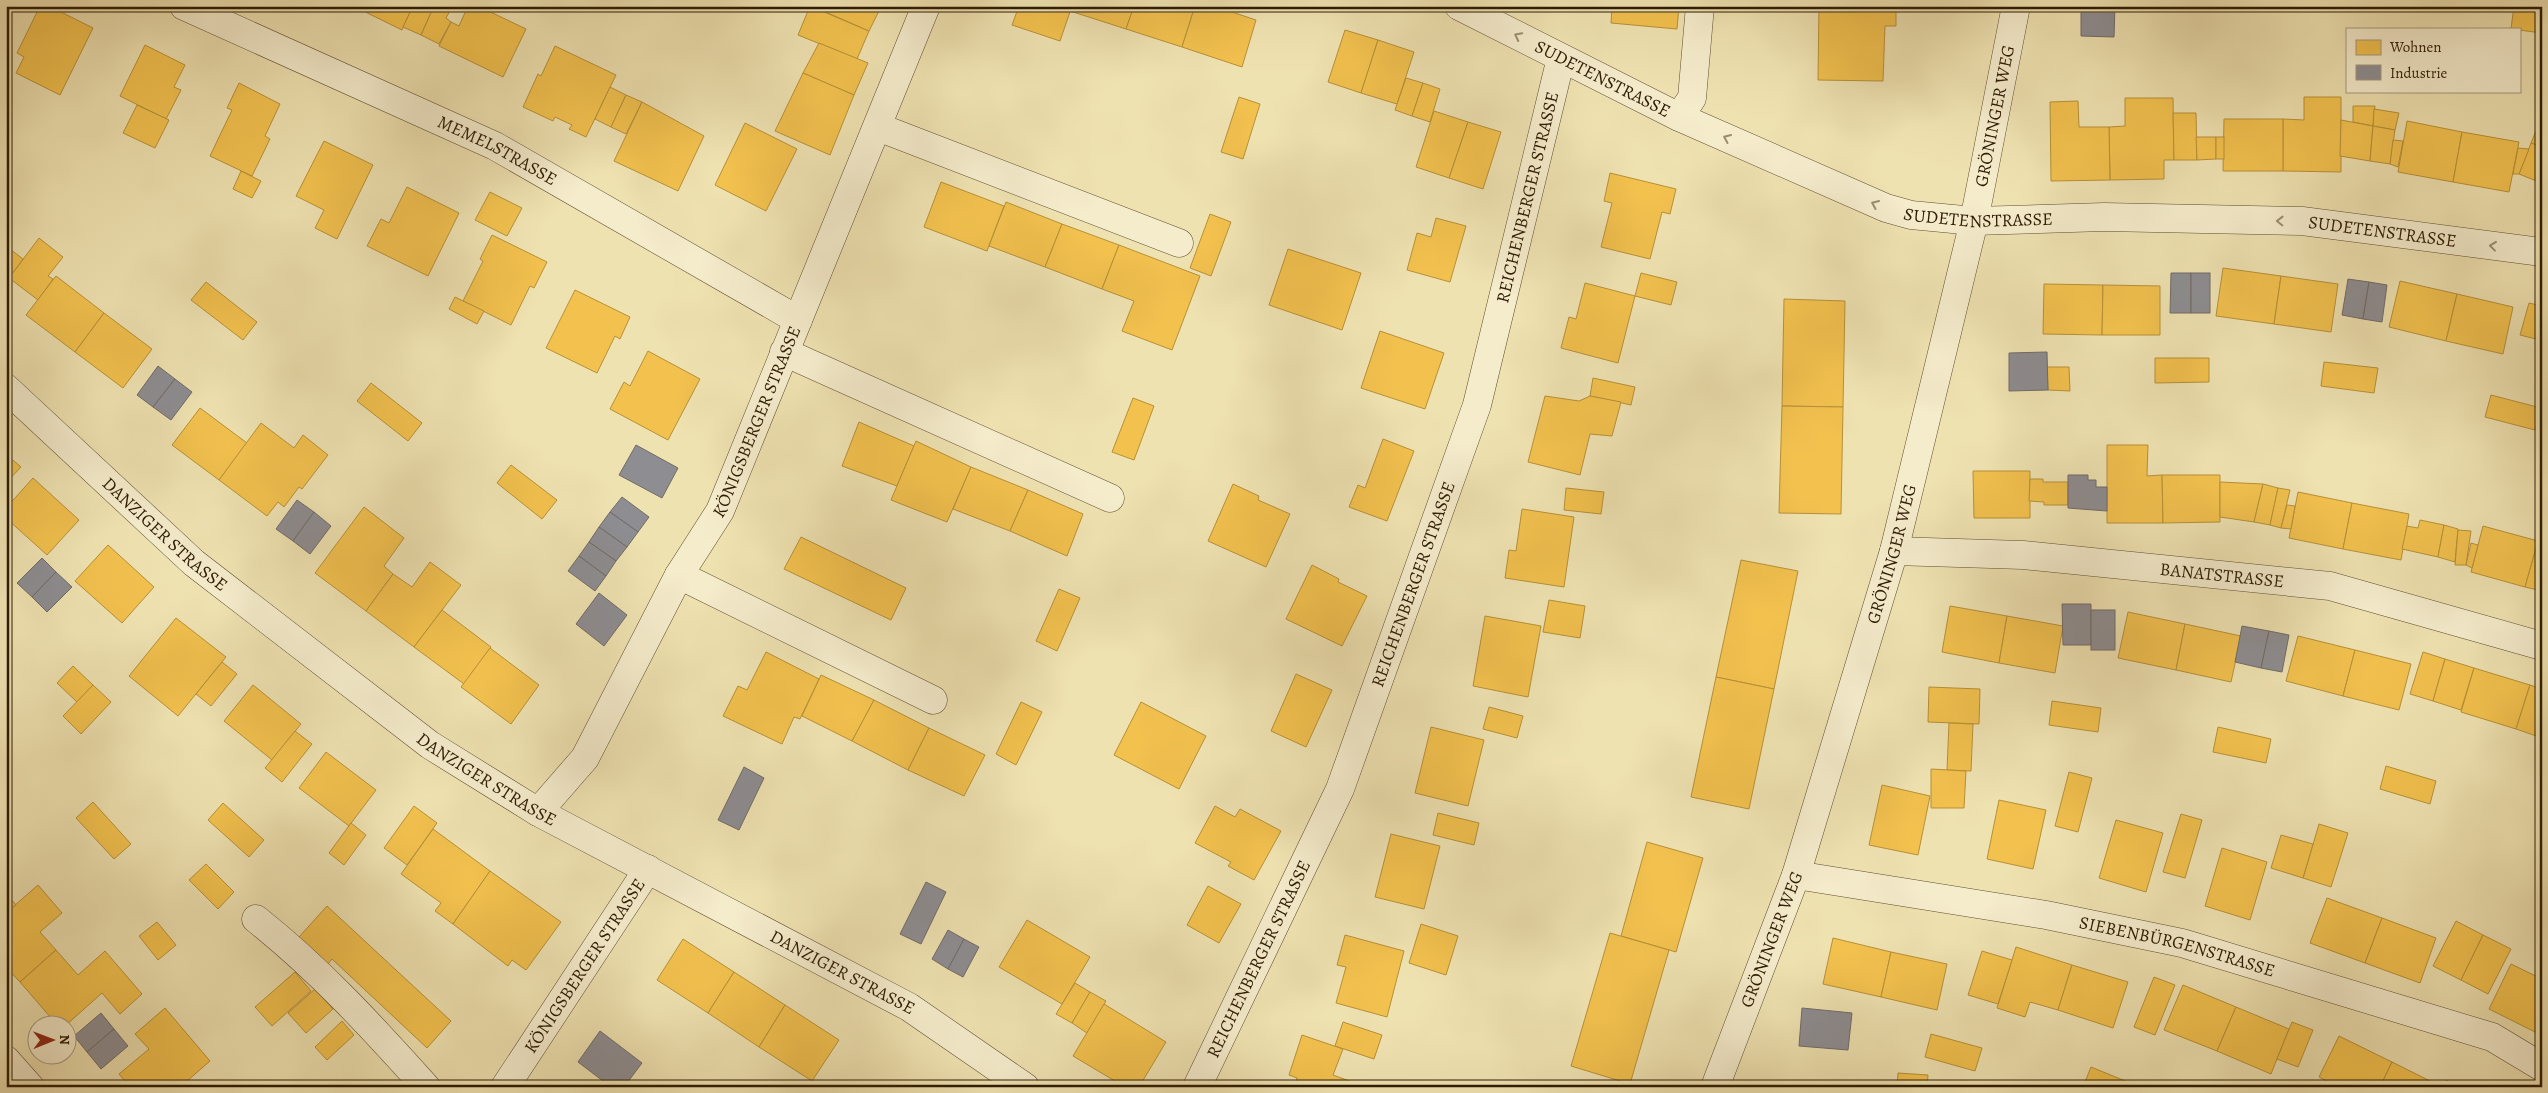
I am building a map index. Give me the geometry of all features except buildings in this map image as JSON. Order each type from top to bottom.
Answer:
[{"type":"street","name":"MEMELSTRASSE","points":[[184,6],[495,146],[798,320]]},
{"type":"street","name":"KÖNIGSBERGER STRASSE","points":[[538,812],[585,758],[679,575],[720,511],[926,6]]},
{"type":"street","name":"SUDETENSTRASSE","points":[[1459,6],[1679,116],[1886,208],[1910,214],[1974,221],[2104,217],[2302,221],[2542,252]]},
{"type":"street","points":[[1679,116],[1692,98],[1700,6]]},
{"type":"street","name":"GRÖNINGER WEG","points":[[1715,1087],[1796,875],[1894,551],[1974,221],[2016,6]]},
{"type":"street","name":"REICHENBERGER STRASSE","points":[[1197,1087],[1340,789],[1473,414],[1561,58]]},
{"type":"street","points":[[878,127],[1179,243]]},
{"type":"street","points":[[784,352],[1110,498]]},
{"type":"street","name":"DANZIGER STRASSE","points":[[6,388],[194,563],[430,745],[538,812],[908,1007],[1025,1087]]},
{"type":"street","name":"BANATSTRASSE","points":[[1894,551],[2022,555],[2330,586],[2542,646]]},
{"type":"street","points":[[679,575],[933,700]]},
{"type":"street","name":"KÖNIGSBERGER STRASSE","points":[[506,1087],[648,869]]},
{"type":"street","name":"SIEBENBÜRGENSTRASSE","points":[[1796,875],[2046,915],[2182,943],[2492,1037],[2542,1067]]},
{"type":"street","points":[[256,919],[296,951],[361,1014],[426,1087]]},
{"type":"street","points":[[6,1060],[30,1087]]}]
